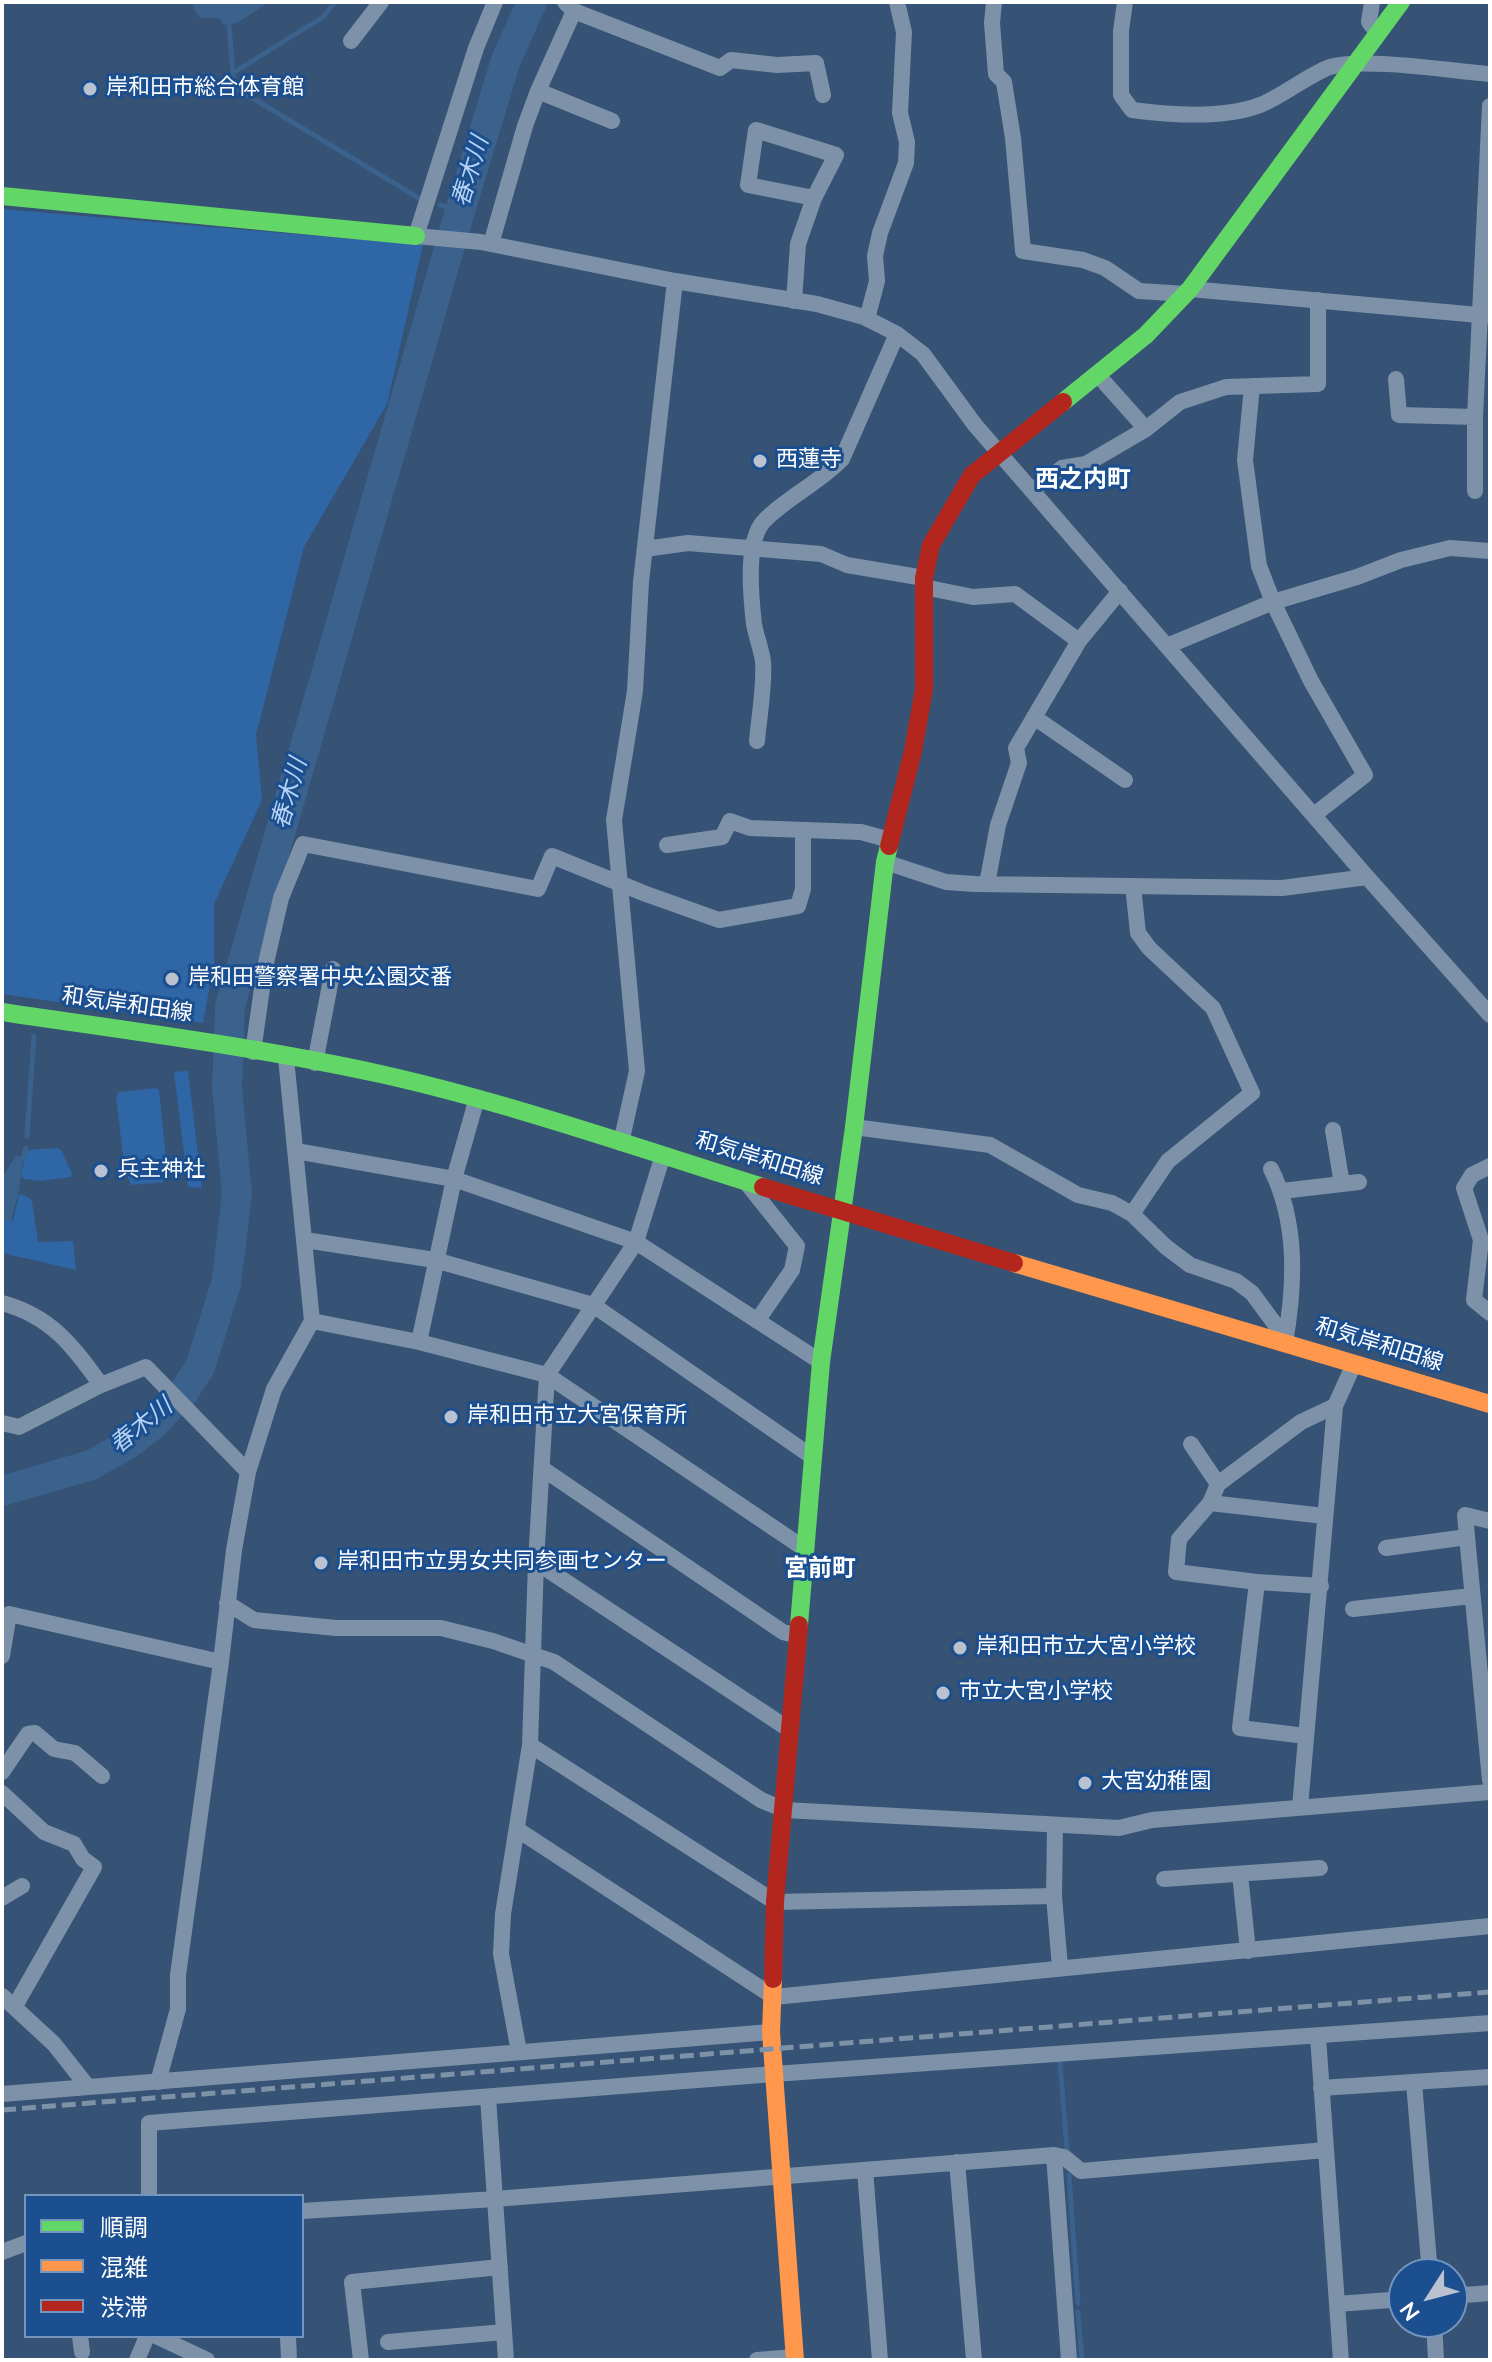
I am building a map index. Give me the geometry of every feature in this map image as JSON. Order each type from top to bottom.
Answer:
[{"type":"street","points":[[351,41],[381,2]]},
{"type":"street","points":[[421,237],[476,48],[495,2]]},
{"type":"street","points":[[867,319],[877,281],[875,256],[880,233],[906,163],[907,142],[900,113],[904,32],[897,2]]},
{"type":"street","points":[[994,2],[992,23],[996,74],[1004,82],[1013,138],[1023,251],[1083,260],[1105,268],[1139,291],[1318,300],[1485,315]]},
{"type":"street","points":[[1125,2],[1121,31],[1121,95],[1132,110],[1165,114],[1235,112],[1260,105],[1330,68],[1357,64],[1490,74]]},
{"type":"street","points":[[1372,2],[1369,22],[1378,34]]},
{"type":"street","points":[[757,2360],[795,2359],[771,2032],[775,1902],[821,1362],[854,1127],[885,862],[913,751],[924,689],[924,582],[931,545],[972,475],[1146,335],[1188,292],[1401,2]]},
{"type":"street","points":[[486,243],[569,6],[720,68],[731,60],[777,65],[816,63],[823,95]]},
{"type":"street","points":[[538,91],[612,121]]},
{"type":"street","points":[[1475,491],[1475,417],[1485,315],[1490,106]]},
{"type":"street","points":[[794,301],[798,244],[814,198],[836,155],[756,130],[748,185],[814,198]]},
{"type":"street","points":[[2,196],[486,243],[675,281],[817,304],[867,319],[897,334],[923,354],[975,425],[1490,1015]]},
{"type":"street","points":[[621,1143],[637,1071],[614,820],[635,691],[636,641],[675,281]]},
{"type":"street","points":[[1033,490],[1062,468],[1086,464],[1146,429],[1180,402],[1226,387],[1318,384],[1318,300]]},
{"type":"street","points":[[757,741],[763,662],[752,596],[753,549],[762,523],[842,459],[897,334]]},
{"type":"street","points":[[1097,374],[1146,429]]},
{"type":"street","points":[[1396,379],[1399,415],[1475,417]]},
{"type":"street","points":[[1252,386],[1245,460],[1259,566],[1311,681],[1365,775],[1314,815]]},
{"type":"street","points":[[645,549],[688,543],[821,554],[847,565],[924,582],[973,597],[1015,594],[1079,641]]},
{"type":"street","points":[[1167,646],[1273,602],[1357,577],[1401,560],[1450,548],[1490,551]]},
{"type":"street","points":[[987,884],[998,825],[1019,763],[1016,748],[1079,641],[1120,591]]},
{"type":"street","points":[[1034,717],[1125,780]]},
{"type":"street","points":[[667,845],[722,837],[730,821],[750,828],[861,832],[890,840]]},
{"type":"street","points":[[250,1051],[281,898],[303,844],[538,889],[552,856],[719,920],[798,906],[803,889],[803,830]]},
{"type":"street","points":[[885,862],[946,882],[987,884],[1282,888],[1367,877]]},
{"type":"street","points":[[1132,1214],[1168,1161],[1252,1093],[1213,1008],[1149,948],[1138,933],[1133,886]]},
{"type":"street","points":[[315,1063],[333,969]]},
{"type":"street","name":"和気岸和田線","points":[[2,1012],[196,1041],[383,1075],[477,1098],[841,1211],[1490,1404]]},
{"type":"street","points":[[158,2082],[178,2009],[178,1975],[227,1603],[248,1472],[274,1389],[312,1321],[286,1058]]},
{"type":"street","points":[[419,1342],[454,1179],[477,1098]]},
{"type":"street","points":[[854,1127],[990,1145],[1078,1195],[1112,1203],[1132,1214],[1190,1265],[1236,1281],[1252,1293],[1286,1341]]},
{"type":"street","points":[[1282,1191],[1350,1183],[1333,1130]]},
{"type":"street","points":[[296,1151],[454,1179],[636,1242],[821,1362]]},
{"type":"street","points":[[519,2052],[501,1954],[503,1914],[530,1745],[536,1562],[547,1375],[636,1242],[663,1155]]},
{"type":"street","points":[[1490,1166],[1472,1175],[1464,1188],[1481,1240],[1474,1300],[1490,1313]]},
{"type":"street","points":[[1271,1169],[1282,1191],[1294,1261],[1286,1341]]},
{"type":"street","points":[[745,1181],[797,1246],[792,1270],[757,1321]]},
{"type":"street","points":[[305,1240],[435,1260],[593,1305],[811,1456]]},
{"type":"street","points":[[2,1322],[4,1304],[42,1320],[70,1343],[101,1385]]},
{"type":"street","points":[[312,1321],[419,1342],[547,1375],[805,1549]]},
{"type":"street","points":[[1300,1807],[1335,1406],[1354,1364]]},
{"type":"street","points":[[2,1423],[19,1427],[101,1385],[146,1367],[248,1472]]},
{"type":"street","points":[[1321,1586],[1176,1572],[1179,1539],[1210,1503],[1218,1484],[1301,1422],[1335,1406]]},
{"type":"street","points":[[1191,1444],[1218,1484]]},
{"type":"street","points":[[543,1469],[783,1632],[798,1636]]},
{"type":"street","points":[[1210,1503],[1324,1516]]},
{"type":"street","points":[[1490,1521],[1465,1515],[1472,1596],[1482,1617],[1490,1780]]},
{"type":"street","points":[[1386,1548],[1467,1537]]},
{"type":"street","points":[[536,1562],[790,1730]]},
{"type":"street","points":[[1257,1582],[1240,1728],[1306,1736]]},
{"type":"street","points":[[1353,1609],[1472,1596]]},
{"type":"street","points":[[227,1603],[254,1620],[336,1628],[441,1628],[493,1641],[554,1662],[761,1800],[785,1810],[1119,1828],[1152,1820],[1490,1792]]},
{"type":"street","points":[[2,1656],[9,1614],[221,1662]]},
{"type":"street","points":[[2,1772],[28,1734],[35,1733],[54,1749],[75,1753],[102,1776]]},
{"type":"street","points":[[530,1745],[775,1902],[1054,1896]]},
{"type":"street","points":[[2,1793],[44,1832],[74,1844],[83,1859],[94,1867],[8,2001],[54,2044],[88,2087]]},
{"type":"street","points":[[1055,1826],[1054,1896],[1060,1967]]},
{"type":"street","points":[[518,1830],[774,1997],[1490,1926]]},
{"type":"street","points":[[1164,1879],[1320,1868]]},
{"type":"street","points":[[1240,1874],[1248,1951]]},
{"type":"street","points":[[2,1898],[22,1886]]},
{"type":"street","points":[[148,2194],[149,2123],[1490,2023]]},
{"type":"street","points":[[2,2094],[771,2032]]},
{"type":"street","points":[[1318,2037],[1341,2360]]},
{"type":"street","points":[[1321,2088],[1490,2077]]},
{"type":"street","points":[[1414,2083],[1429,2258]]},
{"type":"street","points":[[488,2097],[506,2360]]},
{"type":"street","points":[[304,2211],[1054,2155],[1064,2157],[1081,2171],[1326,2150]]},
{"type":"street","points":[[1054,2155],[1069,2360]]},
{"type":"street","points":[[957,2162],[974,2360]]},
{"type":"street","points":[[865,2170],[880,2360]]},
{"type":"street","points":[[2,2252],[24,2244]]},
{"type":"street","points":[[361,2360],[352,2282],[500,2267]]},
{"type":"street","points":[[1468,2295],[1490,2293]]},
{"type":"street","points":[[1337,2304],[1388,2300]]},
{"type":"street","points":[[388,2342],[504,2332]]},
{"type":"street","points":[[137,2360],[146,2338]]},
{"type":"street","points":[[160,2338],[207,2360]]},
{"type":"street","points":[[288,2338],[289,2360]]},
{"type":"street","points":[[1435,2338],[1436,2360]]},
{"type":"shaded area","points":[[190,2],[269,2],[237,23],[224,25],[219,18],[200,18]]},
{"type":"shaded area","points":[[2,209],[423,245],[387,404],[304,547],[256,735],[262,800],[214,904],[214,963],[203,1023],[2,994]]},
{"type":"shaded area","points":[[188,1071],[202,1188],[188,1187],[174,1072]]},
{"type":"shaded area","points":[[159,1090],[168,1178],[163,1182],[131,1185],[125,1171],[116,1097],[119,1092]]},
{"type":"shaded area","points":[[26,1150],[61,1150],[71,1177],[41,1181],[21,1176]]},
{"type":"shaded area","points":[[16,1155],[23,1158],[11,1222],[2,1219],[2,1178]]},
{"type":"shaded area","points":[[19,1194],[32,1202],[38,1242],[73,1241],[76,1270],[2,1253],[2,1219],[13,1221]]},
{"type":"waterway","points":[[233,73],[323,17],[335,2]]},
{"type":"waterway","name":"春木川","points":[[2,1491],[91,1465],[127,1445],[154,1424],[183,1393],[200,1367],[226,1284],[237,1194],[227,1088],[230,1006],[460,211],[506,60],[532,2]]},
{"type":"waterway","points":[[229,24],[234,87],[422,200]]},
{"type":"waterway","points":[[440,205],[460,211]]},
{"type":"waterway","points":[[27,1136],[34,1036]]},
{"type":"waterway","points":[[23,1158],[26,1148]]},
{"type":"waterway","points":[[1060,2062],[1067,2150]]},
{"type":"waterway","points":[[1069,2175],[1078,2303]]},
{"type":"waterway","points":[[1078,2312],[1082,2360]]},
{"type":"railway","points":[[2,2110],[1490,1992]]},
{"type":"traffic: fast","points":[[1063,402],[1146,335],[1190,289],[1401,2]]},
{"type":"traffic: fast","points":[[2,196],[416,236]]},
{"type":"traffic: fast","points":[[799,1625],[821,1362],[889,846]]},
{"type":"traffic: fast","points":[[2,1012],[242,1048],[385,1075],[528,1113],[763,1187]]},
{"type":"traffic: slow","points":[[1014,1263],[1490,1404]]},
{"type":"traffic: slow","points":[[773,1979],[771,2032],[795,2360]]},
{"type":"traffic: jam","points":[[889,846],[913,751],[924,689],[924,578],[931,545],[972,475],[1063,402]]},
{"type":"traffic: jam","points":[[763,1187],[1014,1263]]},
{"type":"traffic: jam","points":[[773,1979],[775,1902],[799,1625]]},
{"type":"place","name":"岸和田市総合体育館","points":[[90,89]]},
{"type":"place","name":"西蓮寺","points":[[760,461]]},
{"type":"place","name":"岸和田警察署中央公園交番","points":[[172,979]]},
{"type":"place","name":"兵主神社","points":[[101,1171]]},
{"type":"place","name":"岸和田市立大宮保育所","points":[[451,1417]]},
{"type":"place","name":"岸和田市立男女共同参画センター","points":[[321,1563]]},
{"type":"place","name":"岸和田市立大宮小学校","points":[[960,1648]]},
{"type":"place","name":"市立大宮小学校","points":[[943,1693]]},
{"type":"place","name":"大宮幼稚園","points":[[1085,1783]]},
{"type":"district","name":"西之内町","points":[[1083,481]]},
{"type":"district","name":"宮前町","points":[[820,1570]]}]
